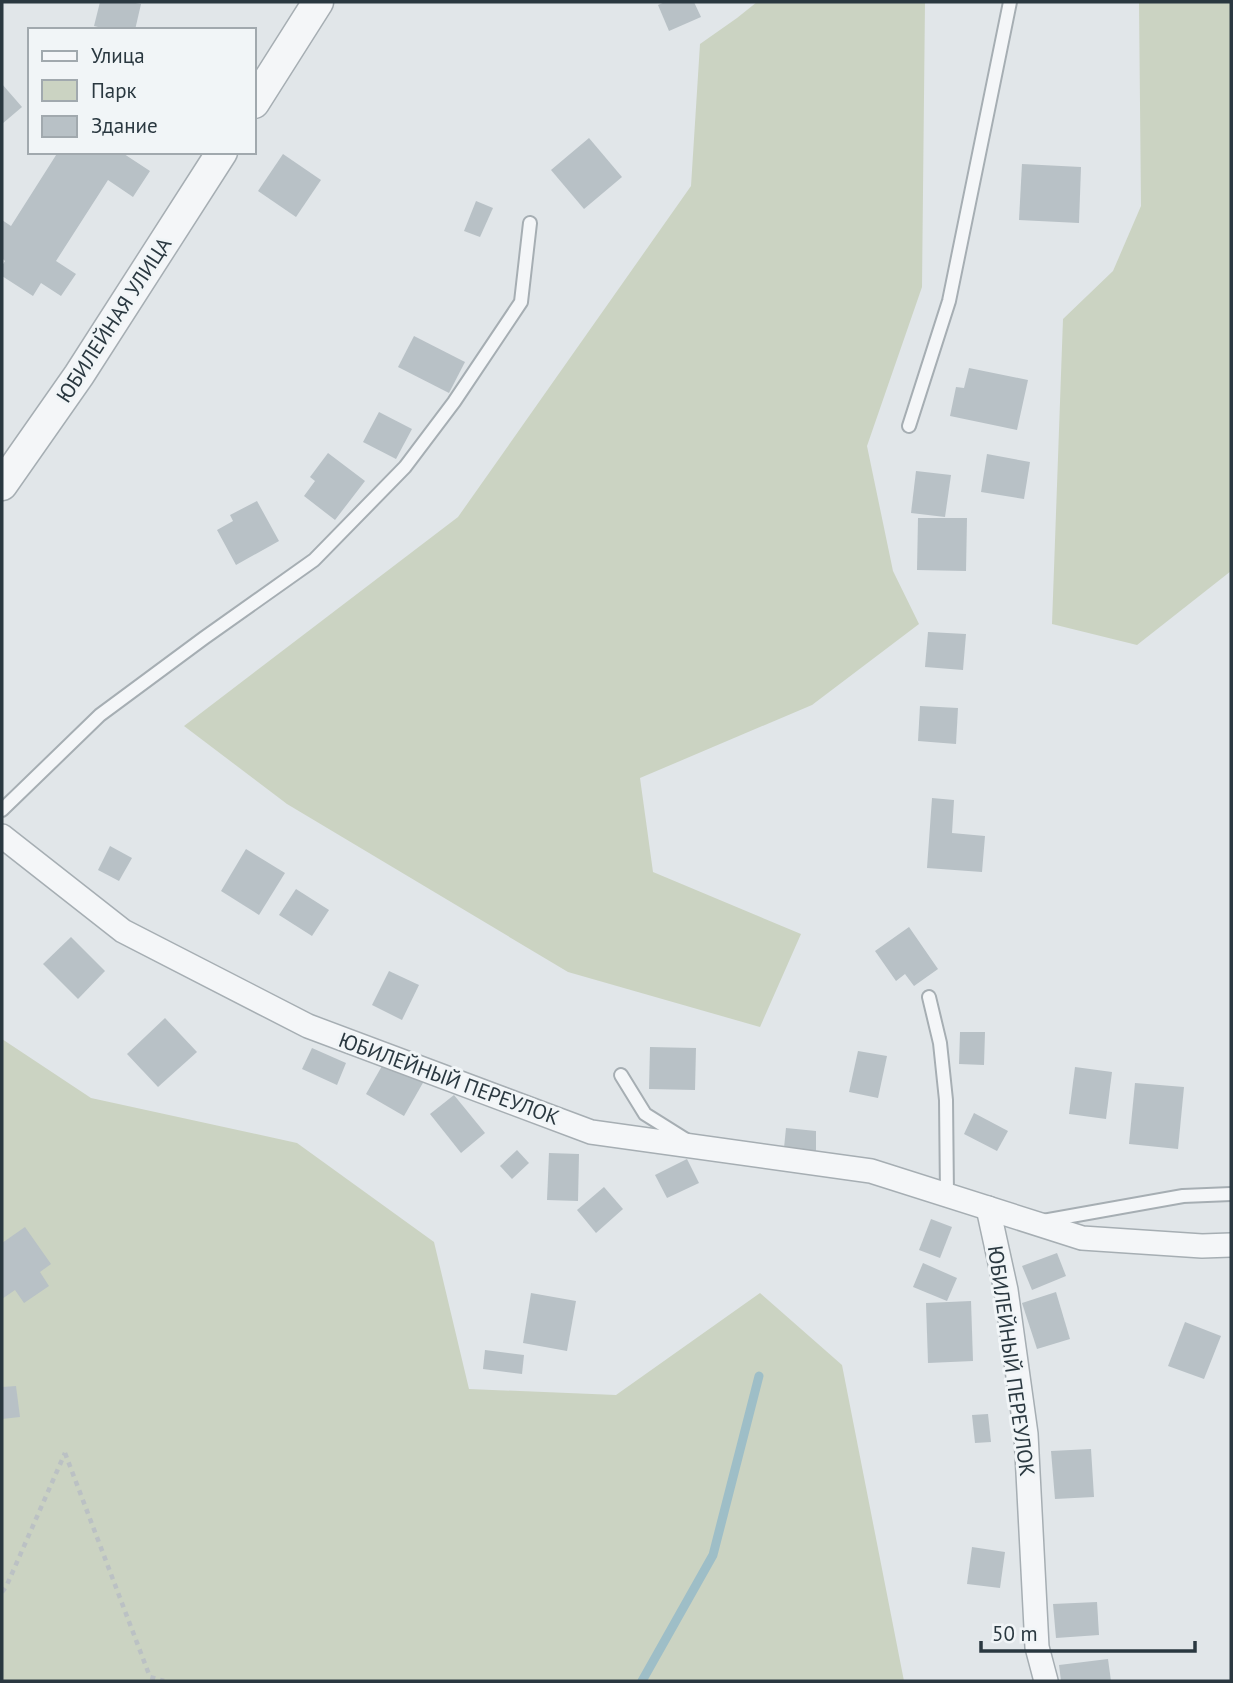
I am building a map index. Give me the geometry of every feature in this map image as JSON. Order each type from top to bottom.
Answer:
[{"type":"street","points":[[256,100],[318,2]]},
{"type":"street","name":"ЮБИЛЕЙНАЯ УЛИЦА","points":[[2,485],[79,375],[221,154]]},
{"type":"street","name":"ЮБИЛЕЙНЫЙ ПЕРЕУЛОК","points":[[2,836],[123,931],[308,1026],[591,1132],[871,1171],[1083,1238],[1202,1246],[1231,1245]]},
{"type":"street","name":"ЮБИЛЕЙНЫЙ ПЕРЕУЛОК","points":[[988,1208],[1006,1290],[1026,1434],[1037,1647],[1046,1681]]},
{"type":"lane","points":[[909,426],[949,301],[1010,2]]},
{"type":"lane","points":[[2,810],[100,715],[314,560],[405,467],[454,402],[521,303],[530,223]]},
{"type":"lane","points":[[929,997],[940,1043],[946,1100],[947,1195]]},
{"type":"lane","points":[[621,1074],[645,1114],[698,1147]]},
{"type":"lane","name":"ЮБИЛЕЙНЫЙ ПЕРЕУЛОК","points":[[1032,1223],[1183,1196],[1231,1194]]},
{"type":"path","points":[[2,1592],[65,1453],[150,1677],[164,1681]]},
{"type":"green space","points":[[757,2],[925,2],[922,287],[867,446],[893,571],[919,624],[812,705],[640,778],[653,872],[801,934],[760,1027],[568,972],[287,804],[184,726],[458,517],[691,186],[700,44]]},
{"type":"green space","points":[[1139,2],[1231,2],[1231,571],[1137,645],[1052,624],[1063,319],[1113,271],[1141,206]]},
{"type":"green space","points":[[2,1039],[91,1098],[297,1143],[434,1242],[469,1389],[616,1395],[760,1293],[842,1365],[904,1681],[2,1681]]},
{"type":"building","points":[[100,2],[141,4],[135,28],[94,26]]},
{"type":"building","points":[[665,2],[694,2],[701,17],[669,31],[658,5]]},
{"type":"building","points":[[2,84],[22,107],[2,124]]},
{"type":"building","points":[[589,138],[622,177],[584,209],[551,170]]},
{"type":"building","points":[[57,154],[124,154],[150,171],[133,197],[108,180],[56,261],[76,274],[61,296],[41,283],[33,296],[2,276],[5,261],[2,258],[2,220],[11,226]]},
{"type":"building","points":[[283,154],[321,180],[296,217],[258,191]]},
{"type":"building","points":[[1022,164],[1081,167],[1079,223],[1019,220]]},
{"type":"building","points":[[476,201],[493,208],[480,237],[464,231]]},
{"type":"building","points":[[414,336],[465,362],[449,393],[398,367]]},
{"type":"building","points":[[969,368],[1028,380],[1017,430],[950,416],[956,387],[964,388]]},
{"type":"building","points":[[379,412],[412,429],[396,459],[363,442]]},
{"type":"building","points":[[328,453],[365,481],[335,520],[304,496],[315,481],[310,477]]},
{"type":"building","points":[[987,454],[1030,462],[1024,499],[981,492]]},
{"type":"building","points":[[916,471],[951,475],[945,517],[911,513]]},
{"type":"building","points":[[257,501],[279,541],[236,565],[217,530],[233,521],[230,515]]},
{"type":"building","points":[[918,518],[967,518],[966,571],[917,570]]},
{"type":"building","points":[[928,632],[966,634],[963,670],[925,667]]},
{"type":"building","points":[[920,706],[958,708],[956,744],[918,741]]},
{"type":"building","points":[[932,798],[954,800],[952,833],[985,836],[982,872],[927,868]]},
{"type":"building","points":[[110,846],[132,858],[119,881],[98,870]]},
{"type":"building","points":[[246,849],[285,873],[259,915],[221,891]]},
{"type":"building","points":[[296,889],[329,910],[312,936],[279,915]]},
{"type":"building","points":[[909,927],[938,969],[914,986],[905,974],[896,981],[875,951]]},
{"type":"building","points":[[71,937],[105,971],[78,999],[43,964]]},
{"type":"building","points":[[389,971],[419,985],[402,1020],[372,1005]]},
{"type":"building","points":[[165,1018],[197,1052],[158,1087],[127,1054]]},
{"type":"building","points":[[960,1032],[985,1032],[984,1065],[959,1064]]},
{"type":"building","points":[[650,1047],[696,1048],[695,1090],[649,1089]]},
{"type":"building","points":[[312,1048],[346,1063],[337,1085],[302,1069]]},
{"type":"building","points":[[858,1051],[887,1056],[878,1098],[849,1092]]},
{"type":"building","points":[[386,1059],[424,1081],[404,1116],[366,1094]]},
{"type":"building","points":[[1075,1067],[1112,1072],[1106,1119],[1069,1114]]},
{"type":"building","points":[[1135,1083],[1184,1087],[1178,1149],[1129,1144]]},
{"type":"building","points":[[454,1095],[485,1133],[461,1153],[430,1114]]},
{"type":"building","points":[[974,1113],[1008,1131],[997,1151],[964,1134]]},
{"type":"building","points":[[786,1128],[816,1131],[816,1151],[784,1148]]},
{"type":"building","points":[[517,1150],[529,1163],[512,1179],[500,1166]]},
{"type":"building","points":[[549,1153],[579,1154],[578,1201],[547,1200]]},
{"type":"building","points":[[687,1159],[699,1183],[667,1198],[655,1175]]},
{"type":"building","points":[[604,1187],[623,1209],[596,1233],[577,1210]]},
{"type":"building","points":[[931,1219],[952,1227],[940,1258],[919,1250]]},
{"type":"building","points":[[25,1227],[51,1264],[40,1272],[49,1286],[24,1303],[15,1290],[2,1299],[2,1243]]},
{"type":"building","points":[[1057,1253],[1066,1276],[1032,1290],[1022,1266]]},
{"type":"building","points":[[923,1263],[957,1278],[947,1301],[913,1287]]},
{"type":"building","points":[[1056,1292],[1070,1339],[1037,1349],[1022,1303]]},
{"type":"building","points":[[531,1293],[576,1301],[567,1351],[523,1343]]},
{"type":"building","points":[[971,1301],[973,1361],[928,1363],[926,1303]]},
{"type":"building","points":[[1185,1322],[1221,1336],[1204,1379],[1168,1366]]},
{"type":"building","points":[[485,1350],[524,1355],[522,1374],[483,1369]]},
{"type":"building","points":[[16,1386],[20,1417],[2,1419],[2,1387]]},
{"type":"building","points":[[988,1414],[991,1442],[975,1443],[972,1415]]},
{"type":"building","points":[[1091,1449],[1094,1497],[1055,1499],[1051,1451]]},
{"type":"building","points":[[972,1547],[1005,1552],[1000,1588],[967,1584]]},
{"type":"building","points":[[1097,1602],[1099,1635],[1056,1638],[1053,1604]]},
{"type":"building","points":[[1108,1659],[1111,1681],[1061,1681],[1059,1665]]},
{"type":"waterway","points":[[642,1681],[713,1555],[759,1376]]}]
